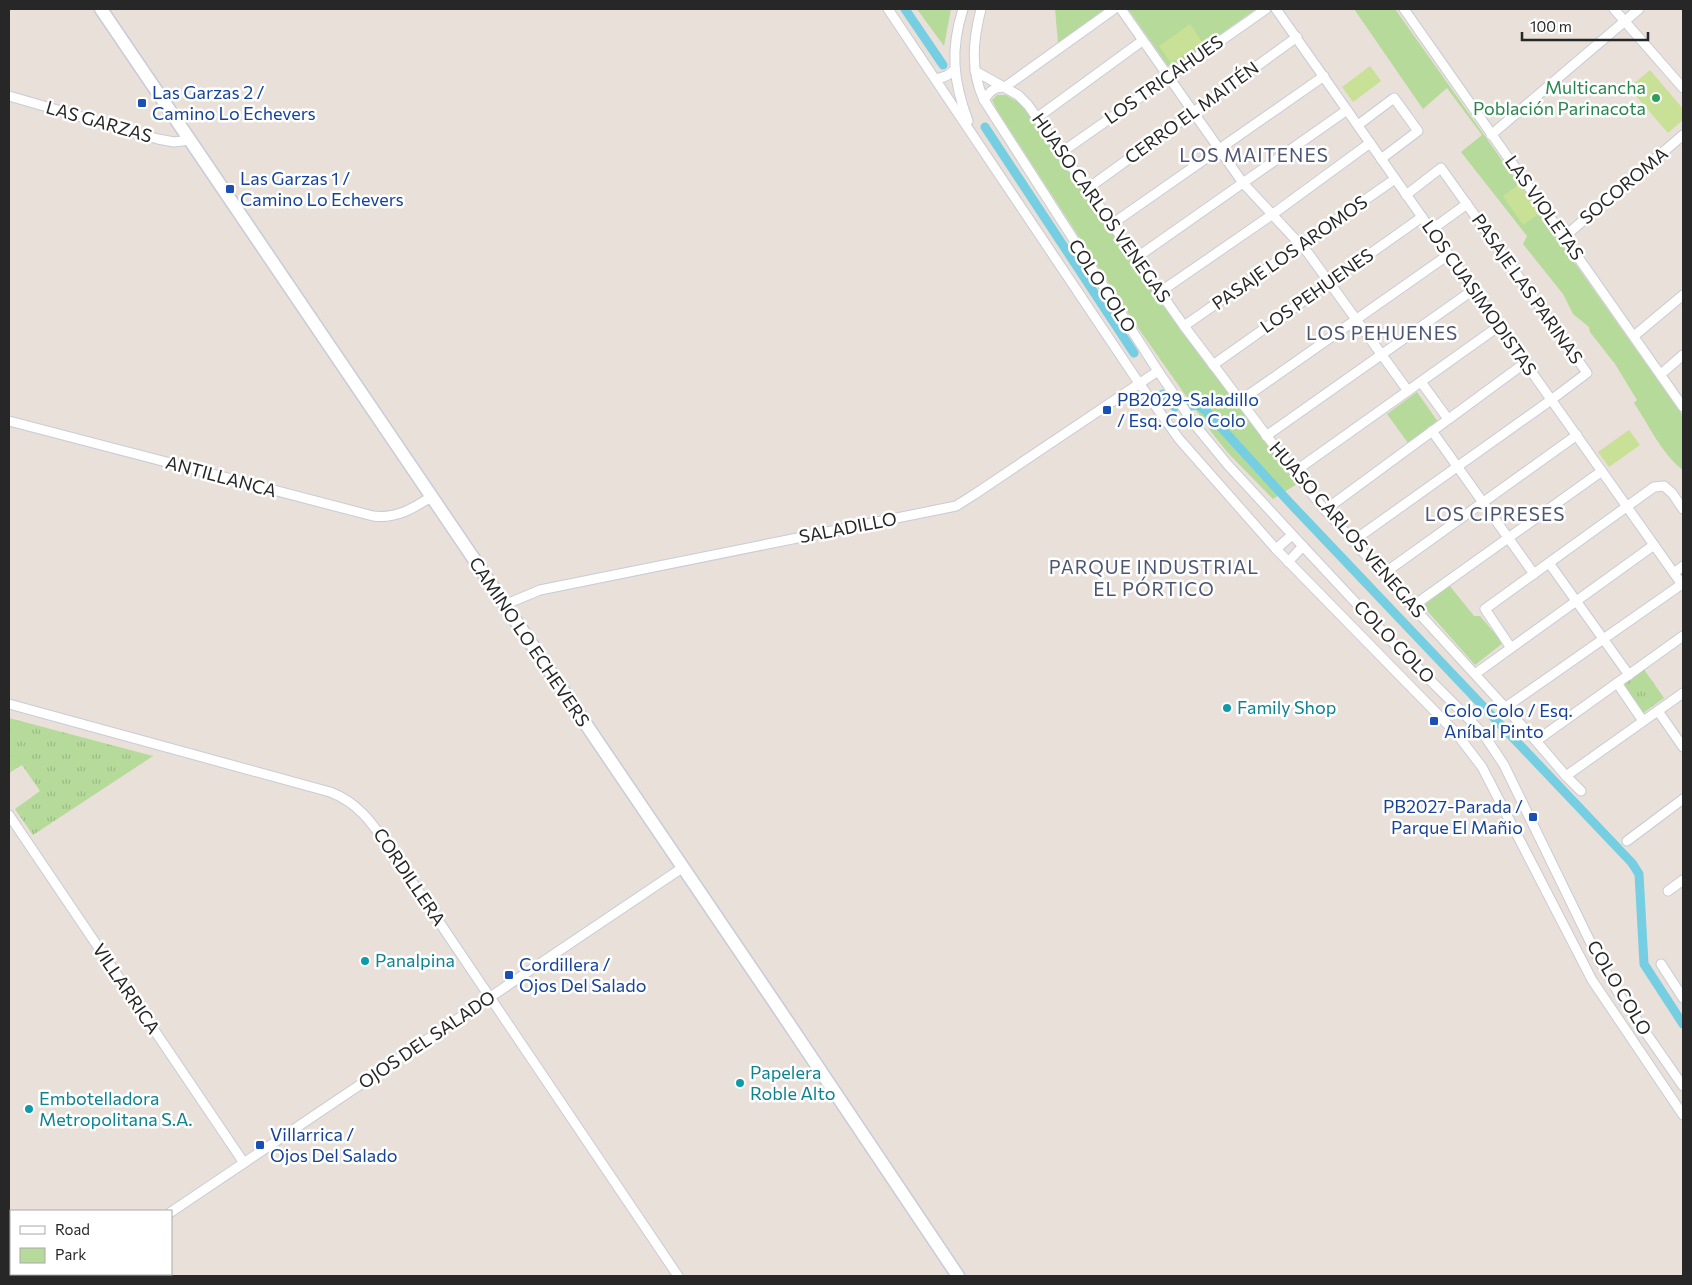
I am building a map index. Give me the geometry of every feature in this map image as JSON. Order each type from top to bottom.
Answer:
[{"type":"main road","name":"CAMINO LO ECHEVERS","points":[[101,9],[958,1276]]},
{"type":"street","name":"COLO COLO","points":[[888,9],[1179,440],[1288,562],[1456,733],[1471,751],[1482,767],[1592,980],[1683,1115]]},
{"type":"street","name":"COLO COLO","points":[[963,9],[956,35],[955,70],[960,100],[974,136]]},
{"type":"street","name":"COLO COLO","points":[[981,9],[974,38],[975,71],[976,82],[984,100],[1158,371],[1195,425],[1228,465],[1390,640],[1484,735],[1504,765],[1600,962],[1621,997],[1683,1086]]},
{"type":"street","points":[[984,100],[995,87],[1006,87],[1114,9]]},
{"type":"street","name":"LOS TRICAHUES","points":[[1062,152],[1266,9]]},
{"type":"street","name":"LOS CUASIMODISTAS","points":[[1276,9],[1682,585]]},
{"type":"street","name":"LAS VIOLETAS","points":[[1404,9],[1683,407]]},
{"type":"street","points":[[1614,9],[1683,88]]},
{"type":"street","points":[[1491,135],[1639,9]]},
{"type":"street","points":[[1123,10],[1142,41],[1243,183],[1302,245],[1408,391]]},
{"type":"street","name":"CERRO EL MAITÉN","points":[[1088,189],[1297,37]]},
{"type":"street","points":[[1038,117],[1142,41]]},
{"type":"street","points":[[935,79],[945,77],[955,70]]},
{"type":"street","name":"HUASO CARLOS VENEGAS","points":[[975,71],[1020,96],[1038,117],[1184,326],[1294,472],[1325,510],[1581,791]]},
{"type":"street","points":[[1112,224],[1218,148],[1324,76]]},
{"type":"street","name":"LAS GARZAS","points":[[9,96],[158,139],[174,142],[190,140]]},
{"type":"street","points":[[1358,125],[1394,98],[1418,131],[1381,159]]},
{"type":"street","points":[[1136,258],[1347,110]]},
{"type":"street","name":"SOCOROMA","points":[[1564,237],[1683,136]]},
{"type":"street","points":[[1160,292],[1370,143]]},
{"type":"street","name":"PASAJE LAS PARINAS","points":[[1406,195],[1441,168],[1587,373],[1551,400]]},
{"type":"street","name":"PASAJE LOS AROMOS","points":[[1184,326],[1395,179]]},
{"type":"street","name":"PASAJE LAS PARINAS","points":[[1431,230],[1467,204]]},
{"type":"street","name":"LOS PEHUENES","points":[[1213,365],[1422,217]]},
{"type":"street","points":[[1240,401],[1448,255]]},
{"type":"street","points":[[1266,436],[1474,290]]},
{"type":"street","points":[[1634,336],[1683,295]]},
{"type":"street","points":[[1294,472],[1499,326]]},
{"type":"street","points":[[1661,374],[1683,355]]},
{"type":"street","points":[[1325,510],[1525,363]]},
{"type":"street","name":"SALADILLO","points":[[504,605],[540,590],[956,506],[1158,371]]},
{"type":"street","points":[[1421,382],[1448,419]]},
{"type":"street","points":[[1353,540],[1551,400]]},
{"type":"street","name":"ANTILLANCA","points":[[9,421],[373,516],[390,516],[405,512],[431,497]]},
{"type":"street","points":[[1432,431],[1534,574]]},
{"type":"street","points":[[1383,574],[1577,436]]},
{"type":"street","points":[[1413,606],[1602,471]]},
{"type":"street","points":[[1511,648],[1485,609],[1654,487],[1664,486],[1672,493],[1683,509]]},
{"type":"street","points":[[1276,549],[1292,534]]},
{"type":"street","points":[[1475,674],[1654,545]]},
{"type":"street","points":[[1288,562],[1303,546]]},
{"type":"street","points":[[1549,563],[1629,675]]},
{"type":"street","points":[[1674,573],[1683,566]]},
{"type":"street","points":[[1506,707],[1682,585]]},
{"type":"street","points":[[1536,741],[1683,636]]},
{"type":"street","points":[[1617,683],[1643,721]]},
{"type":"street","points":[[1566,776],[1683,693]]},
{"type":"street","name":"CORDILLERA","points":[[9,704],[330,792],[351,802],[370,820],[678,1276]]},
{"type":"street","points":[[1658,711],[1683,747]]},
{"type":"street","points":[[1627,841],[1683,799]]},
{"type":"street","name":"VILLARRICA","points":[[9,815],[244,1163]]},
{"type":"street","name":"OJOS DEL SALADO","points":[[172,1211],[682,868]]},
{"type":"street","points":[[1539,878],[1555,870]]},
{"type":"street","points":[[1668,890],[1683,880]]},
{"type":"street","points":[[1546,892],[1562,884]]},
{"type":"street","points":[[1661,964],[1683,998]]},
{"type":"street","name":"COLO COLO","points":[[1648,1064],[1656,1060],[1667,1063]]},
{"type":"green space","points":[[917,9],[951,9],[944,46]]},
{"type":"green space","points":[[1055,9],[1105,9],[1058,43]]},
{"type":"green space","points":[[1128,9],[1256,9],[1174,67],[1168,66]]},
{"type":"green space","points":[[1354,9],[1395,9],[1683,416],[1683,470],[1668,455],[1656,438],[1634,403],[1637,400],[1615,364],[1590,332],[1589,327],[1573,314],[1563,294],[1523,244],[1527,236],[1461,152],[1482,135],[1447,88],[1423,109]]},
{"type":"green space","points":[[1190,24],[1202,42],[1171,63],[1159,46]]},
{"type":"green space","points":[[1370,66],[1381,81],[1353,102],[1342,87]]},
{"type":"green space","name":"Multicancha Población Parinacota","points":[[1650,70],[1683,109],[1683,120],[1668,133],[1629,88]]},
{"type":"green space","points":[[997,95],[1006,95],[1021,104],[1297,484],[1273,499],[1228,453],[1212,433],[1134,322],[997,110],[992,100]]},
{"type":"green space","points":[[1520,184],[1540,213],[1523,225],[1503,196]]},
{"type":"green space","points":[[1417,392],[1438,422],[1408,443],[1387,414]]},
{"type":"green space","points":[[1629,430],[1640,445],[1609,467],[1598,452]]},
{"type":"green space","points":[[1449,585],[1474,616],[1480,616],[1503,643],[1475,665],[1423,606]]},
{"type":"green space","points":[[1643,668],[1664,698],[1643,713],[1622,683]]},
{"type":"green space","points":[[9,718],[153,756],[33,835],[15,809],[40,791],[22,765],[9,773]]},
{"type":"waterway","points":[[905,9],[943,65]]},
{"type":"waterway","points":[[985,127],[1134,353]]},
{"type":"waterway","points":[[1163,394],[1167,401],[1175,407]]},
{"type":"waterway","points":[[1191,406],[1198,405],[1205,410],[1290,503],[1632,863],[1639,874],[1644,964],[1683,1024]]},
{"type":"place","name":"Multicancha Población Parinacota","points":[[1656,98]]},
{"type":"place","name":"Las Garzas 2 / Camino Lo Echevers","points":[[142,103]]},
{"type":"place","name":"Las Garzas 1 / Camino Lo Echevers","points":[[230,189]]},
{"type":"place","name":"PB2029-Saladillo / Esq. Colo Colo","points":[[1107,410]]},
{"type":"place","name":"Family Shop","points":[[1227,708]]},
{"type":"place","name":"Colo Colo / Esq. Aníbal Pinto","points":[[1434,721]]},
{"type":"place","name":"PB2027-Parada / Parque El Mañio","points":[[1533,817]]},
{"type":"place","name":"Panalpina","points":[[365,961]]},
{"type":"place","name":"Cordillera / Ojos Del Salado","points":[[509,975]]},
{"type":"place","name":"Papelera Roble Alto","points":[[740,1083]]},
{"type":"place","name":"Embotelladora Metropolitana S.A.","points":[[29,1109]]},
{"type":"place","name":"Villarrica / Ojos Del Salado","points":[[260,1145]]},
{"type":"district","name":"LOS MAITENES","points":[[1254,155]]},
{"type":"district","name":"LOS PEHUENES","points":[[1382,333]]},
{"type":"district","name":"LOS CIPRESES","points":[[1495,514]]},
{"type":"district","name":"PARQUE INDUSTRIAL EL PÓRTICO","points":[[1154,578]]}]
